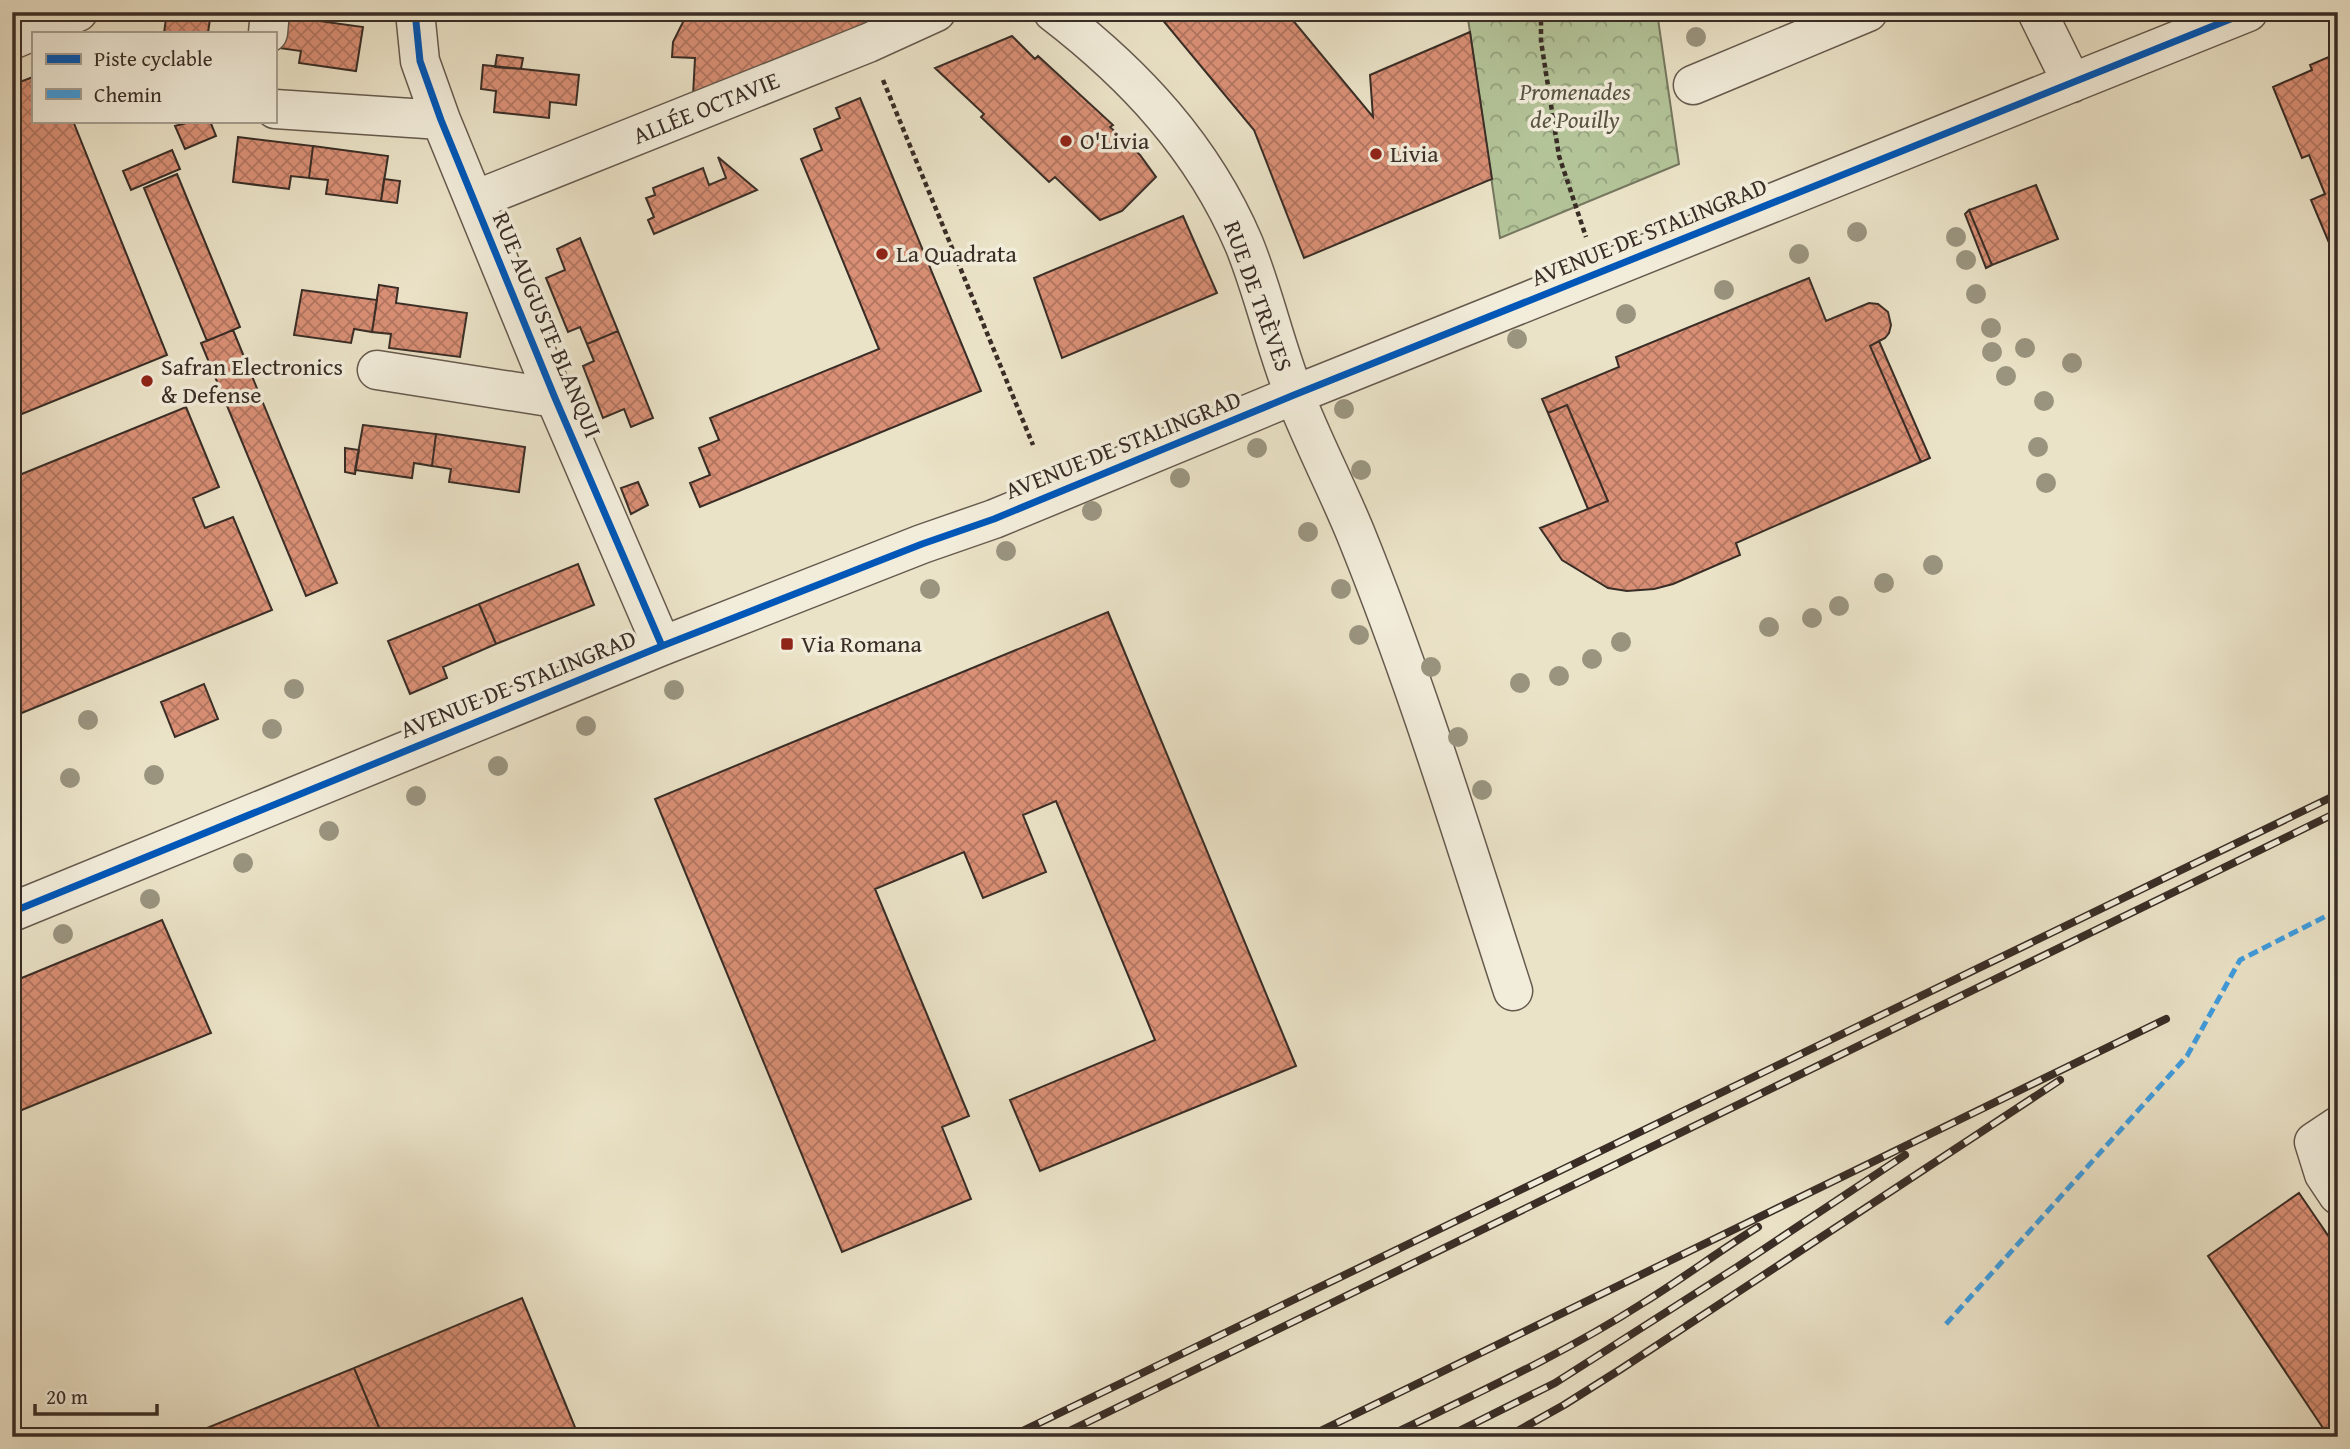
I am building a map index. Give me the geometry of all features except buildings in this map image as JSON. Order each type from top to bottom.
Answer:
[{"type":"street","points":[[12,40],[78,12]]},
{"type":"street","points":[[268,32],[270,12]]},
{"type":"street","name":"RUE AUGUSTE BLANQUI","points":[[415,12],[420,61],[440,120],[555,398],[662,646]]},
{"type":"street","name":"ALLÉE OCTAVIE","points":[[475,200],[868,43],[936,12]]},
{"type":"street","name":"RUE DE TRÈVES","points":[[1054,12],[1094,44],[1145,92],[1210,178],[1244,244],[1294,395],[1355,532],[1429,729],[1513,991]]},
{"type":"street","points":[[1693,85],[1868,12]]},
{"type":"street","points":[[2037,12],[2072,83]]},
{"type":"street","name":"AVENUE DE STALINGRAD","points":[[12,912],[662,646],[922,544],[994,519],[1294,395],[2248,12]]},
{"type":"street","points":[[276,109],[440,120]]},
{"type":"street","points":[[377,370],[555,398]]},
{"type":"street","points":[[2338,1126],[2315,1142],[2324,1174],[2338,1195]]},
{"type":"path","points":[[1541,12],[1541,41],[1559,156],[1599,273]]},
{"type":"path","points":[[868,43],[1033,444]]},
{"type":"green space","name":"Promenades de Pouilly","points":[[1467,12],[1657,12],[1679,164],[1500,238]]},
{"type":"railway","points":[[1010,1437],[2338,794]]},
{"type":"railway","points":[[1057,1437],[2338,812]]},
{"type":"railway","points":[[1308,1437],[2166,1019]]},
{"type":"railway","points":[[1507,1437],[1621,1369],[2060,1080]]},
{"type":"railway","points":[[1447,1437],[1555,1383],[1737,1267],[1905,1155]]},
{"type":"railway","points":[[1387,1437],[1581,1340],[1658,1294],[1758,1227]]},
{"type":"marked path","points":[[1946,1324],[2187,1056],[2240,960],[2338,910]]},
{"type":"cycle path","points":[[415,12],[420,61],[441,120],[555,398],[662,646]]},
{"type":"cycle path","points":[[12,912],[662,646],[922,544],[994,519],[1294,395],[2248,12]]},
{"type":"place","name":"O'Livia","points":[[1066,141]]},
{"type":"place","name":"Livia","points":[[1376,154]]},
{"type":"place","name":"La Quadrata","points":[[882,254]]},
{"type":"place","name":"Safran Electronics & Defense","points":[[147,381]]},
{"type":"place","name":"Via Romana","points":[[787,644]]}]
